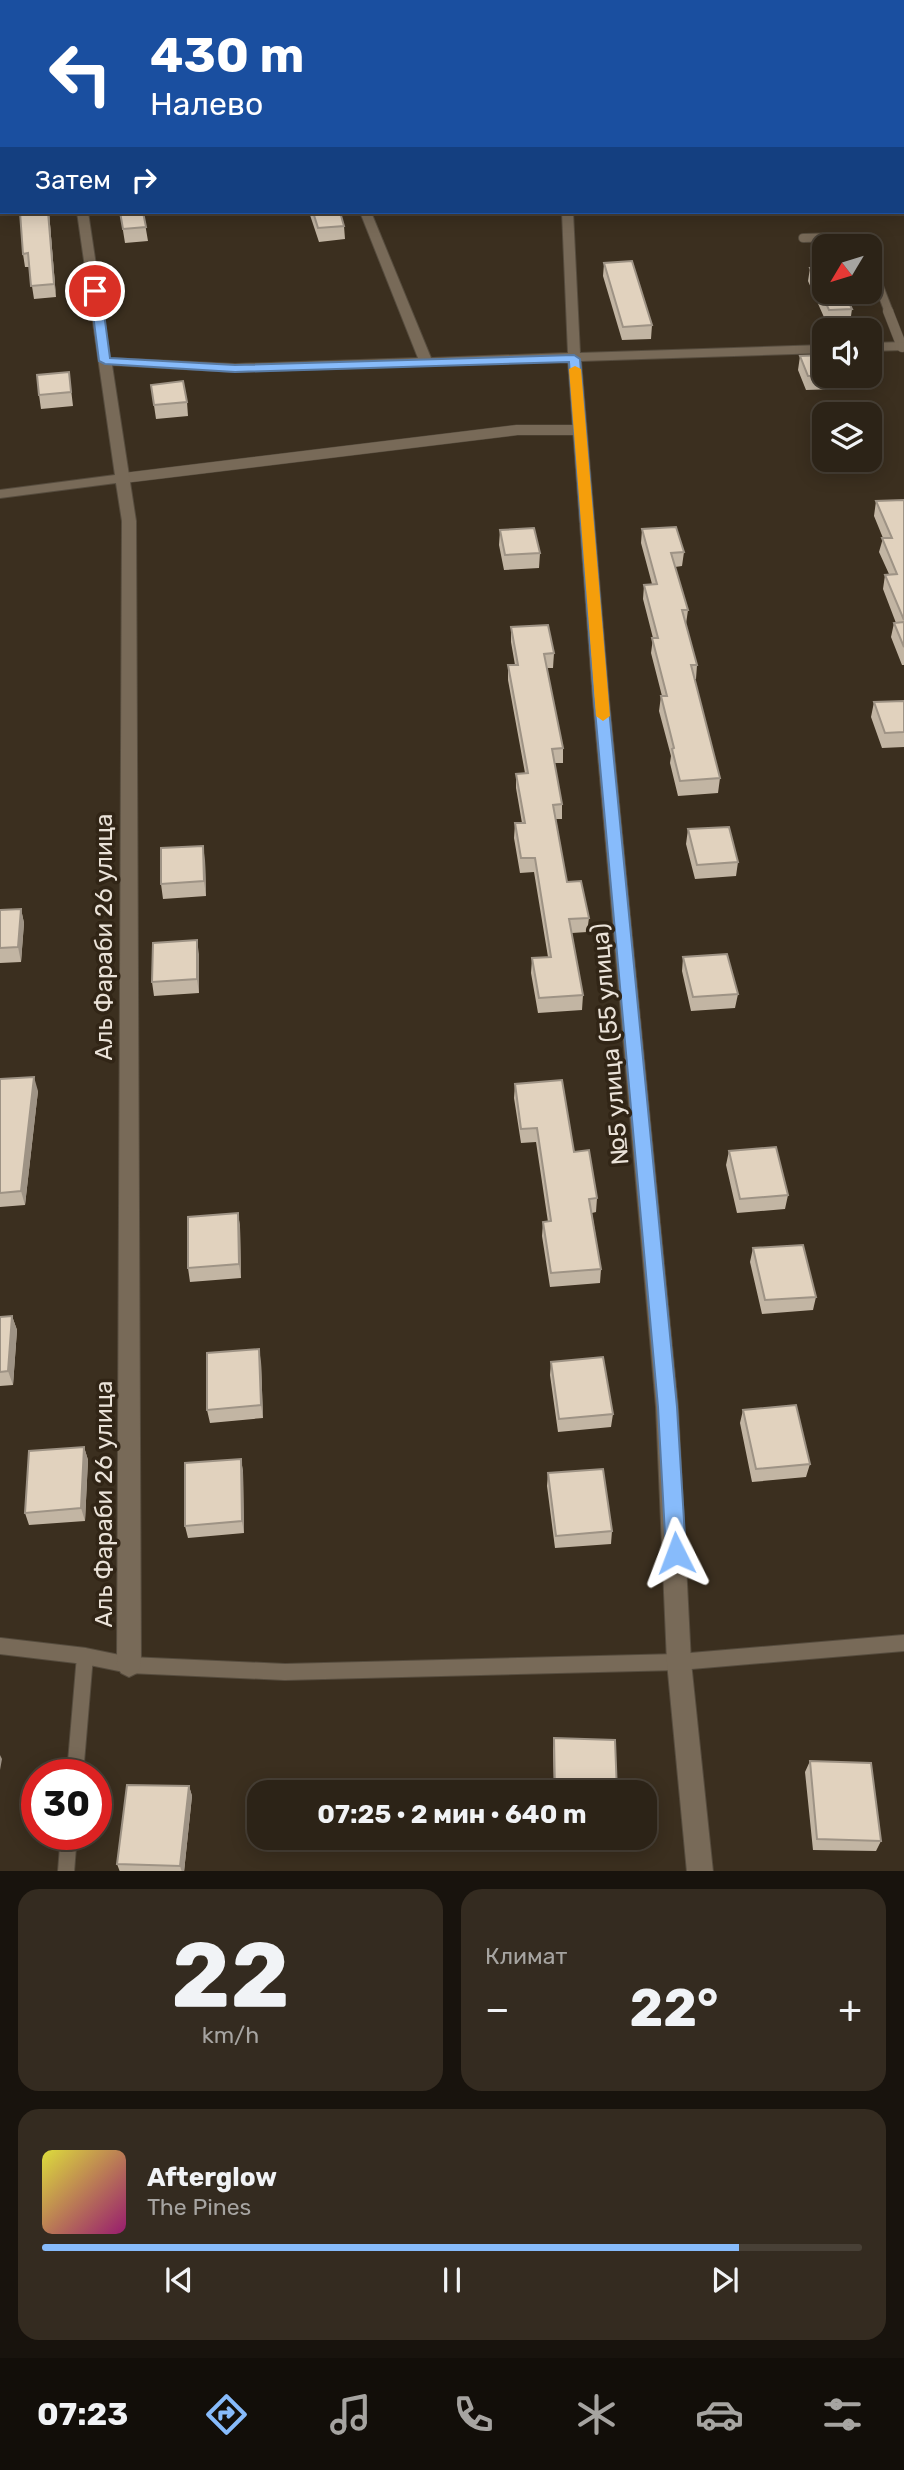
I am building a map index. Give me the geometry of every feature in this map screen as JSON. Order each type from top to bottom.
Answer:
[{"type":"street","name":"Аль Фараби 26 улица","points":[[82,214],[124,478],[128,521],[129,1665]]},
{"type":"street","points":[[366,214],[426,362]]},
{"type":"street","name":"№5 улица (55 улица)","points":[[567,214],[574,359],[601,699],[667,1407],[679,1662],[700,1871]]},
{"type":"street","points":[[105,361],[235,368],[812,349]]},
{"type":"street","points":[[882,349],[903,350]]},
{"type":"street","points":[[0,494],[124,478]]},
{"type":"lane","points":[[803,238],[812,238]]},
{"type":"lane","points":[[882,294],[903,350]]},
{"type":"lane","points":[[124,478],[517,430],[580,430]]},
{"type":"lane","points":[[0,1646],[85,1656],[129,1665],[285,1672],[679,1662],[904,1643]]},
{"type":"lane","points":[[76,1759],[85,1656]]},
{"type":"lane","points":[[66,1871],[68,1850]]},
{"type":"building","points":[[20,214],[48,214],[54,284],[31,286],[28,253],[23,254]]},
{"type":"building","points":[[120,214],[143,214],[146,227],[123,229]]},
{"type":"building","points":[[314,214],[341,214],[344,226],[318,228]]},
{"type":"building","points":[[632,261],[652,325],[623,327],[604,263]]},
{"type":"building","points":[[826,304],[850,304],[852,309],[829,310]]},
{"type":"building","points":[[800,356],[812,356],[812,376],[808,376]]},
{"type":"building","points":[[69,372],[71,392],[39,395],[37,375]]},
{"type":"building","points":[[183,381],[187,402],[154,405],[151,385]]},
{"type":"building","points":[[904,500],[904,620],[885,575],[897,574],[882,538],[892,538],[876,501]]},
{"type":"building","points":[[676,527],[684,552],[671,553],[688,610],[682,610],[697,665],[691,665],[720,778],[680,781],[661,696],[667,696],[652,638],[658,638],[644,585],[657,584],[642,529]]},
{"type":"building","points":[[534,528],[540,553],[505,555],[500,530]]},
{"type":"building","points":[[904,622],[904,647],[894,623]]},
{"type":"building","points":[[548,625],[554,653],[544,654],[563,748],[552,749],[562,804],[553,805],[567,882],[581,881],[589,918],[569,919],[583,995],[539,998],[532,958],[551,957],[535,858],[521,858],[515,823],[525,823],[516,774],[528,773],[508,665],[518,665],[511,627]]},
{"type":"building","points":[[904,701],[904,732],[885,733],[874,702]]},
{"type":"building","points":[[729,827],[738,862],[697,865],[688,829]]},
{"type":"building","points":[[203,846],[204,881],[161,884],[161,848]]},
{"type":"building","points":[[21,909],[18,947],[0,948],[0,910]]},
{"type":"building","points":[[197,940],[197,979],[152,982],[153,943]]},
{"type":"building","points":[[727,954],[738,994],[693,997],[683,957]]},
{"type":"building","points":[[34,1077],[21,1191],[0,1193],[0,1079]]},
{"type":"building","points":[[562,1080],[574,1152],[589,1150],[597,1198],[589,1199],[601,1269],[551,1273],[543,1222],[551,1221],[537,1128],[521,1129],[515,1084]]},
{"type":"building","points":[[776,1147],[788,1195],[740,1199],[729,1151]]},
{"type":"building","points":[[238,1213],[239,1264],[188,1268],[188,1217]]},
{"type":"building","points":[[803,1245],[816,1297],[765,1300],[753,1248]]},
{"type":"building","points":[[12,1316],[8,1371],[0,1372],[0,1317]]},
{"type":"building","points":[[259,1349],[261,1405],[207,1410],[207,1353]]},
{"type":"building","points":[[603,1357],[613,1414],[559,1419],[551,1362]]},
{"type":"building","points":[[796,1405],[810,1464],[756,1469],[743,1410]]},
{"type":"building","points":[[84,1447],[81,1508],[25,1513],[29,1451]]},
{"type":"building","points":[[241,1459],[242,1521],[185,1526],[185,1463]]},
{"type":"building","points":[[603,1469],[612,1531],[556,1536],[548,1473]]},
{"type":"building","points":[[554,1738],[615,1740],[617,1780],[555,1780]]},
{"type":"building","points":[[810,1761],[871,1763],[881,1841],[817,1839]]},
{"type":"building","points":[[127,1785],[189,1786],[180,1866],[117,1864]]},
{"type":"slow traffic","points":[[575,369],[603,716]]},
{"type":"route","points":[[95,291],[105,361],[235,368],[574,359],[601,699],[667,1407],[676,1553]]}]
